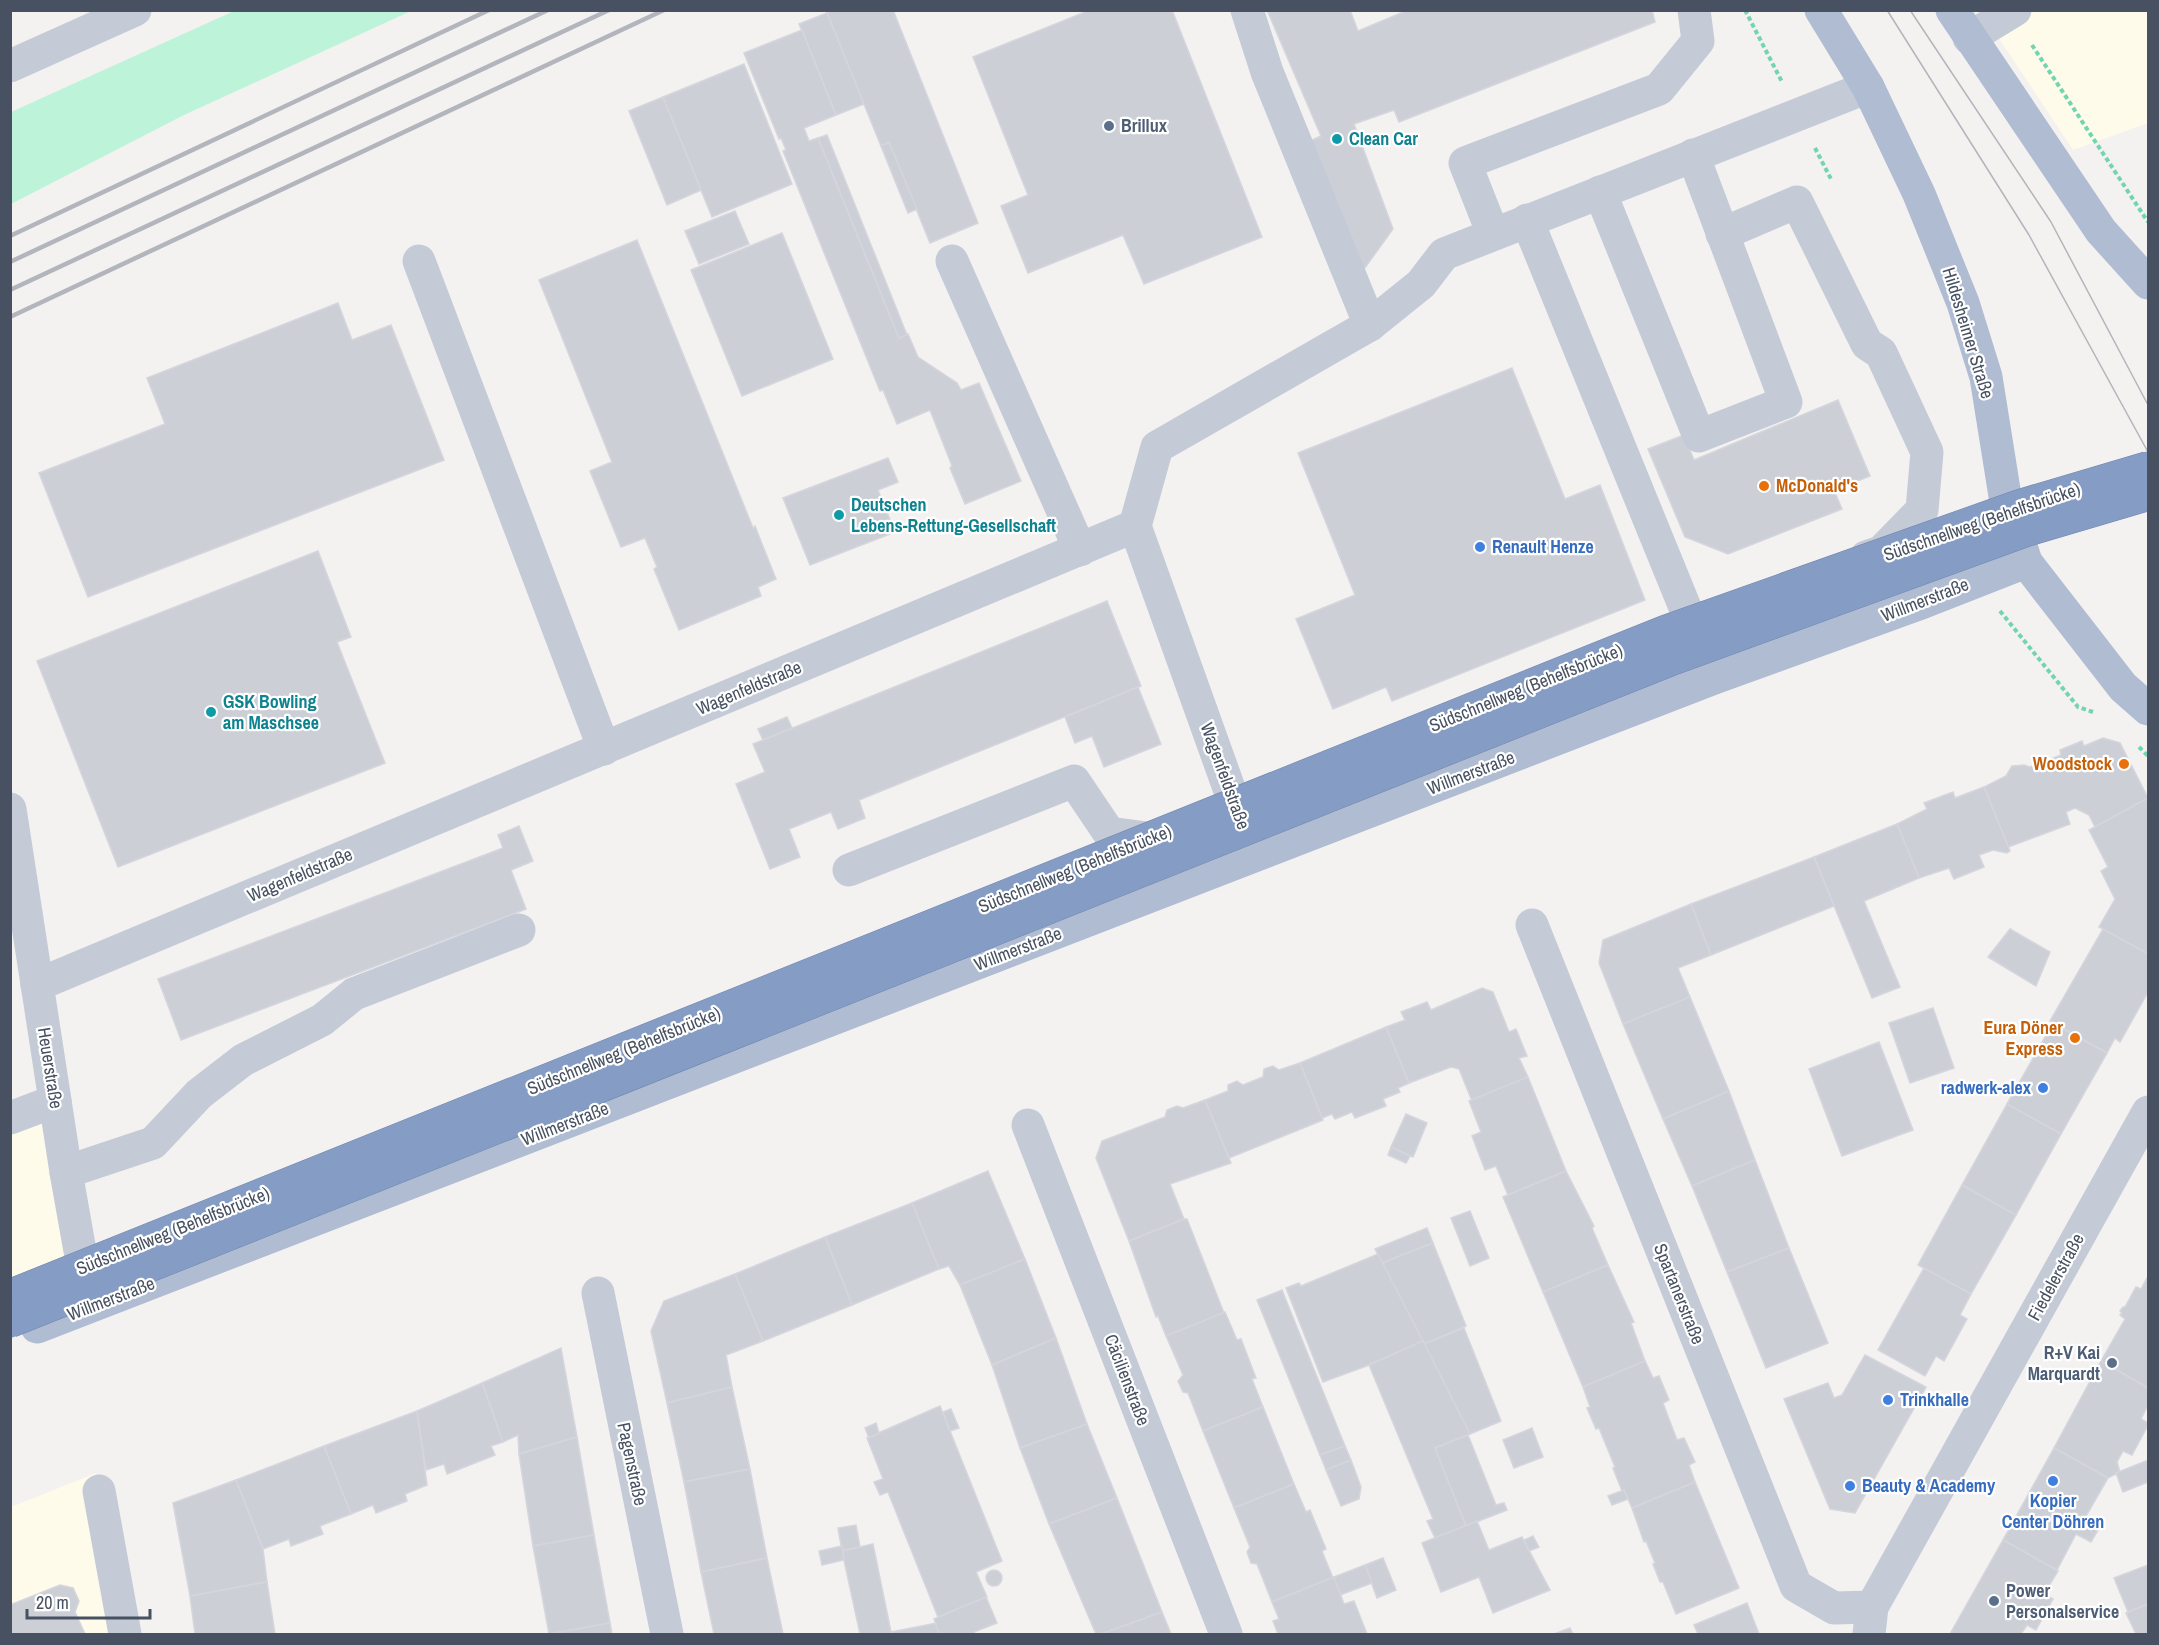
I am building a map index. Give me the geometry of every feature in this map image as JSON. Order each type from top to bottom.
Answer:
[{"type":"highway","name":"Südschnellweg (Behelfsbrücke)","points":[[10,1296],[1665,632],[2020,506],[2148,468]]},
{"type":"highway","name":"Südschnellweg (Behelfsbrücke)","points":[[10,1321],[1674,658],[2025,530],[2148,494]]},
{"type":"main road","name":"Hildesheimer Straße","points":[[1821,10],[1868,87],[1919,194],[1963,303],[1986,377],[2005,496],[2026,562],[2123,687],[2148,710]]},
{"type":"main road","points":[[1952,10],[2101,231],[2148,283]]},
{"type":"main road","name":"Willmerstraße","points":[[10,1336],[1726,674],[2026,562]]},
{"type":"street","points":[[13,56],[135,10]]},
{"type":"street","points":[[1247,10],[1267,72],[1370,325]]},
{"type":"street","points":[[1493,234],[1465,163],[1659,89],[1698,41],[1694,10]]},
{"type":"street","points":[[1969,38],[2013,12]]},
{"type":"street","points":[[1135,526],[1157,447],[1370,325],[1421,284],[1444,254],[1868,87]]},
{"type":"street","points":[[1600,192],[1699,436],[1786,402],[1693,155]]},
{"type":"street","points":[[1722,234],[1797,202],[1867,344],[1881,353],[1927,452],[1922,510],[1881,552],[1744,603],[1726,635],[1726,674]]},
{"type":"street","points":[[1527,220],[1726,674]]},
{"type":"street","points":[[419,261],[604,749]]},
{"type":"street","points":[[952,261],[1080,550]]},
{"type":"street","name":"Wagenfeldstraße","points":[[37,985],[1135,526],[1254,857]]},
{"type":"street","points":[[849,870],[1074,781],[1109,833],[1183,842],[1240,819]]},
{"type":"street","name":"Heuerstraße","points":[[12,822],[66,1172],[90,1307]]},
{"type":"street","name":"Spartanerstraße","points":[[1532,925],[1796,1586],[1834,1608],[1871,1621]]},
{"type":"street","points":[[66,1172],[153,1143],[199,1094],[243,1060],[322,1020],[354,994],[519,930]]},
{"type":"street","points":[[10,1118],[55,1101]]},
{"type":"street","name":"Fiedelerstraße","points":[[1871,1621],[2148,1112]]},
{"type":"street","name":"Cäcilienstraße","points":[[1028,1125],[1226,1635]]},
{"type":"street","name":"Pagenstraße","points":[[597,1293],[667,1635]]},
{"type":"street","points":[[99,1491],[125,1635]]},
{"type":"path","points":[[2013,12],[2148,222]]},
{"type":"path","points":[[1975,580],[2078,706]]},
{"type":"shaded area","points":[[1981,11],[2148,11],[2148,123],[2073,150]]},
{"type":"shaded area","points":[[55,1101],[90,1307],[11,1336],[11,1119]]},
{"type":"shaded area","points":[[96,1473],[125,1634],[11,1634],[11,1507]]},
{"type":"green space","points":[[234,11],[411,11],[184,115],[11,204],[11,112]]},
{"type":"building","points":[[834,10],[893,10],[978,223],[930,243],[889,142],[881,146],[827,13]]},
{"type":"building","name":"Brillux","points":[[1090,10],[1172,10],[1262,237],[1144,284],[1123,235],[1028,273],[1001,206],[1028,195],[973,57]]},
{"type":"building","name":"Clean Car","points":[[1267,10],[1350,10],[1358,31],[1408,10],[1652,10],[1655,22],[1399,122],[1394,110],[1354,124],[1393,229],[1362,272],[1310,141],[1321,136]]},
{"type":"building","points":[[827,13],[864,104],[836,115],[799,24]]},
{"type":"building","points":[[802,30],[836,115],[804,128],[809,141],[818,138],[899,338],[908,334],[918,357],[957,383],[961,390],[979,383],[1021,481],[965,504],[930,410],[897,424],[883,390],[880,391],[783,151],[786,150],[781,138],[779,139],[744,53]]},
{"type":"building","points":[[744,64],[792,184],[712,217],[663,97]]},
{"type":"building","points":[[663,97],[701,190],[667,205],[629,111]]},
{"type":"building","points":[[827,135],[907,335],[899,338],[818,138]]},
{"type":"building","points":[[889,142],[917,209],[908,213],[881,146]]},
{"type":"building","points":[[735,211],[749,244],[699,264],[685,231]]},
{"type":"building","points":[[782,233],[833,359],[742,396],[691,270]]},
{"type":"building","points":[[637,240],[753,528],[755,526],[776,579],[758,587],[761,596],[679,630],[654,569],[657,567],[645,538],[621,547],[590,471],[612,462],[539,280]]},
{"type":"building","points":[[338,303],[352,340],[391,325],[444,460],[88,597],[39,473],[165,424],[147,378]]},
{"type":"building","name":"Renault Henze","points":[[1512,368],[1565,499],[1600,485],[1645,600],[1392,701],[1386,687],[1333,709],[1296,619],[1355,595],[1298,453]]},
{"type":"building","points":[[1838,400],[1870,476],[1834,490],[1842,509],[1728,554],[1685,537],[1648,449],[1684,435],[1694,460]]},
{"type":"building","name":"Deutschen Lebens-Rettung-Gesellschaft","points":[[888,458],[898,482],[878,490],[895,532],[810,565],[783,498]]},
{"type":"building","name":"GSK Bowling am Maschsee","points":[[318,551],[351,637],[337,642],[385,763],[118,867],[37,661]]},
{"type":"building","points":[[1107,601],[1141,686],[859,800],[865,818],[838,829],[831,812],[789,829],[800,857],[770,869],[736,784],[765,772],[753,744]]},
{"type":"building","points":[[1138,687],[1161,744],[1104,767],[1092,736],[1075,743],[1065,717]]},
{"type":"building","points":[[787,717],[792,728],[763,740],[758,729]]},
{"type":"building","points":[[2103,738],[2120,743],[2148,798],[2095,827],[2089,815],[2075,808],[2066,812],[2070,824],[2008,847],[1984,787],[2006,776],[2012,766],[2030,767],[2061,755],[2060,750],[2082,741],[2084,746]]},
{"type":"building","points":[[1984,787],[2010,851],[2007,853],[1993,850],[1979,855],[1984,867],[1954,879],[1949,868],[1919,878],[1897,824],[1927,809],[1924,803],[1953,792],[1955,798]]},
{"type":"building","points":[[2148,798],[2148,954],[2099,927],[2115,899],[2101,871],[2108,867],[2089,830]]},
{"type":"building","points":[[1897,824],[1919,878],[1864,901],[1900,987],[1872,998],[1814,857]]},
{"type":"building","points":[[519,826],[533,861],[511,870],[526,909],[181,1040],[158,979],[503,848],[498,835]]},
{"type":"building","points":[[1814,857],[1834,906],[1711,955],[1691,904]]},
{"type":"building","points":[[1691,904],[1711,955],[1678,968],[1690,997],[1623,1024],[1599,963],[1603,940]]},
{"type":"building","points":[[2010,929],[2050,952],[2036,986],[1988,957]]},
{"type":"building","points":[[2103,929],[2148,954],[2148,992],[2120,1042],[2115,1038],[2107,1053],[2050,1021]]},
{"type":"building","points":[[1482,988],[1493,992],[1509,1032],[1516,1029],[1527,1056],[1519,1058],[1528,1077],[1472,1101],[1459,1069],[1451,1067],[1409,1083],[1386,1027],[1405,1020],[1401,1012],[1427,1002],[1431,1010]]},
{"type":"building","points":[[1690,997],[1729,1091],[1663,1119],[1623,1024]]},
{"type":"building","points":[[1933,1008],[1954,1068],[1910,1083],[1889,1023]]},
{"type":"building","points":[[2053,1023],[2107,1053],[2061,1134],[2007,1104]]},
{"type":"building","points":[[1386,1027],[1409,1083],[1398,1088],[1400,1092],[1383,1099],[1386,1106],[1355,1118],[1352,1112],[1335,1119],[1332,1114],[1322,1118],[1300,1063]]},
{"type":"building","points":[[1879,1042],[1913,1130],[1842,1156],[1809,1069]]},
{"type":"building","points":[[1300,1063],[1323,1120],[1229,1158],[1205,1100],[1228,1091],[1228,1085],[1237,1081],[1243,1085],[1263,1077],[1264,1069],[1273,1066],[1279,1070]]},
{"type":"building","points":[[1528,1077],[1566,1171],[1508,1195],[1496,1166],[1485,1170],[1472,1136],[1481,1132],[1469,1101]]},
{"type":"building","points":[[1729,1091],[1755,1160],[1692,1186],[1663,1119]]},
{"type":"building","points":[[1205,1100],[1231,1163],[1170,1184],[1184,1219],[1129,1241],[1096,1158],[1102,1141],[1165,1117],[1167,1110],[1177,1106],[1183,1108]]},
{"type":"building","points":[[2007,1104],[2061,1134],[2016,1215],[1962,1185]]},
{"type":"building","points":[[1406,1114],[1427,1123],[1413,1157],[1391,1147]]},
{"type":"building","points":[[1391,1147],[1410,1156],[1406,1163],[1388,1155]]},
{"type":"building","points":[[1755,1160],[1789,1248],[1727,1272],[1692,1186]]},
{"type":"building","points":[[988,1171],[1025,1259],[960,1285],[949,1266],[939,1269],[912,1203]]},
{"type":"building","points":[[1566,1171],[1594,1226],[1592,1228],[1608,1265],[1543,1292],[1503,1197]]},
{"type":"building","points":[[1962,1185],[2016,1215],[1971,1294],[1918,1265]]},
{"type":"building","points":[[912,1203],[939,1269],[852,1305],[825,1237]]},
{"type":"building","points":[[1470,1211],[1489,1258],[1470,1266],[1451,1218]]},
{"type":"building","points":[[1187,1219],[1224,1313],[1166,1336],[1158,1316],[1156,1317],[1129,1241]]},
{"type":"building","points":[[1427,1228],[1433,1243],[1382,1263],[1375,1249]]},
{"type":"building","points":[[825,1237],[852,1305],[763,1341],[735,1274]]},
{"type":"building","points":[[1433,1243],[1466,1326],[1424,1344],[1382,1263]]},
{"type":"building","points":[[1789,1248],[1828,1343],[1766,1368],[1727,1272]]},
{"type":"building","points":[[1378,1254],[1423,1341],[1323,1382],[1286,1288],[1299,1283],[1301,1286]]},
{"type":"building","points":[[1025,1259],[1056,1338],[992,1365],[960,1285]]},
{"type":"building","points":[[1608,1265],[1634,1322],[1631,1323],[1645,1361],[1583,1387],[1543,1292]]},
{"type":"building","points":[[1924,1268],[1971,1294],[1960,1315],[1967,1319],[1944,1361],[1936,1356],[1925,1376],[1878,1350]]},
{"type":"building","points":[[735,1274],[763,1341],[726,1355],[732,1387],[667,1403],[651,1331],[664,1301]]},
{"type":"building","points":[[2148,1276],[2148,1388],[2101,1361],[2125,1319],[2120,1315],[2122,1313],[2120,1311],[2125,1307],[2136,1287],[2141,1289]]},
{"type":"building","points":[[1282,1290],[1345,1446],[1320,1455],[1257,1300]]},
{"type":"building","points":[[1225,1312],[1237,1340],[1241,1339],[1256,1378],[1252,1379],[1263,1407],[1203,1431],[1188,1393],[1183,1392],[1178,1381],[1183,1375],[1166,1336]]},
{"type":"building","points":[[1464,1328],[1501,1421],[1470,1434],[1424,1344]]},
{"type":"building","points":[[1056,1338],[1087,1424],[1020,1448],[992,1365]]},
{"type":"building","points":[[1423,1341],[1470,1434],[1435,1448],[1466,1526],[1435,1538],[1427,1521],[1433,1519],[1369,1365]]},
{"type":"building","points":[[561,1348],[577,1437],[519,1454],[518,1435],[503,1442],[482,1383]]},
{"type":"building","points":[[1865,1355],[1926,1387],[1855,1513],[1830,1509],[1784,1399],[1828,1383],[1834,1398],[1842,1395]]},
{"type":"building","points":[[1645,1361],[1653,1378],[1659,1376],[1669,1400],[1663,1403],[1677,1440],[1684,1438],[1695,1462],[1689,1465],[1695,1482],[1632,1508],[1624,1490],[1622,1491],[1599,1428],[1596,1429],[1587,1408],[1590,1407],[1583,1387]]},
{"type":"building","points":[[2101,1361],[2148,1388],[2148,1405],[2141,1419],[2148,1425],[2132,1455],[2123,1451],[2117,1462],[2120,1472],[2108,1478],[2054,1448]]},
{"type":"building","points":[[482,1383],[503,1442],[491,1446],[495,1455],[447,1474],[444,1464],[426,1470],[417,1411]]},
{"type":"building","points":[[732,1387],[750,1469],[684,1482],[667,1403]]},
{"type":"building","points":[[940,1406],[1002,1561],[976,1572],[987,1597],[938,1617],[888,1492],[880,1495],[874,1482],[883,1479],[867,1438]]},
{"type":"building","points":[[1263,1407],[1294,1484],[1234,1508],[1203,1431]]},
{"type":"building","points":[[951,1409],[959,1428],[950,1431],[943,1412]]},
{"type":"building","points":[[417,1411],[427,1485],[405,1494],[407,1501],[376,1513],[373,1505],[351,1514],[324,1446]]},
{"type":"building","points":[[876,1423],[879,1433],[869,1438],[865,1428]]},
{"type":"building","points":[[1087,1424],[1117,1498],[1049,1524],[1020,1448]]},
{"type":"building","points":[[1532,1428],[1543,1457],[1514,1468],[1503,1440]]},
{"type":"building","points":[[1468,1435],[1496,1505],[1504,1503],[1507,1510],[1466,1526],[1435,1448]]},
{"type":"building","points":[[577,1437],[594,1535],[533,1546],[519,1454]]},
{"type":"building","points":[[324,1446],[351,1514],[320,1526],[323,1534],[291,1546],[289,1539],[263,1549],[236,1480]]},
{"type":"building","points":[[1345,1446],[1351,1460],[1326,1470],[1320,1455]]},
{"type":"building","points":[[2054,1448],[2108,1478],[2086,1516],[2101,1525],[2091,1542],[2076,1534],[2057,1570],[2003,1540]]},
{"type":"building","points":[[1351,1460],[1361,1487],[1359,1499],[1341,1506],[1326,1470]]},
{"type":"building","points":[[2148,1460],[2148,1482],[2123,1492],[2116,1473]]},
{"type":"building","points":[[750,1469],[767,1558],[701,1572],[684,1482]]},
{"type":"building","points":[[236,1480],[263,1549],[267,1582],[190,1596],[173,1503]]},
{"type":"building","points":[[1695,1482],[1739,1588],[1676,1614],[1663,1582],[1660,1582],[1653,1564],[1655,1563],[1646,1541],[1644,1542],[1632,1508]]},
{"type":"building","points":[[1294,1484],[1306,1512],[1310,1510],[1326,1549],[1322,1551],[1333,1578],[1272,1602],[1257,1564],[1251,1563],[1247,1552],[1250,1547],[1234,1508]]},
{"type":"building","points":[[1624,1490],[1628,1499],[1612,1505],[1608,1496]]},
{"type":"building","points":[[1117,1498],[1162,1612],[1096,1634],[1049,1524]]},
{"type":"building","points":[[1477,1521],[1489,1550],[1522,1537],[1550,1590],[1493,1613],[1479,1577],[1441,1592],[1422,1543]]},
{"type":"building","points":[[856,1525],[860,1547],[842,1551],[838,1528]]},
{"type":"building","points":[[594,1535],[610,1623],[549,1634],[533,1546]]},
{"type":"building","points":[[1533,1536],[1539,1547],[1529,1551],[1524,1540]]},
{"type":"building","points":[[2003,1540],[2058,1571],[2044,1594],[2053,1599],[2036,1630],[2027,1625],[2021,1634],[1950,1634]]},
{"type":"building","points":[[873,1544],[891,1632],[936,1623],[939,1634],[860,1634],[842,1551]]},
{"type":"building","points":[[842,1546],[844,1560],[822,1565],[819,1551]]},
{"type":"building","points":[[767,1558],[783,1634],[714,1634],[701,1572]]},
{"type":"building","points":[[1383,1558],[1396,1590],[1377,1598],[1365,1565]]},
{"type":"building","points":[[1365,1565],[1372,1583],[1340,1595],[1334,1577]]},
{"type":"building","points":[[2148,1565],[2148,1604],[2128,1612],[2114,1578]]},
{"type":"building","points":[[994,1570],[1000,1572],[1002,1578],[1000,1584],[994,1586],[988,1584],[986,1578],[988,1572]]},
{"type":"building","points":[[1334,1577],[1344,1604],[1354,1601],[1367,1634],[1278,1634],[1273,1621],[1279,1619],[1272,1602]]},
{"type":"building","points":[[267,1582],[275,1634],[195,1634],[190,1596]]},
{"type":"building","points":[[60,1585],[73,1588],[79,1601],[75,1612],[85,1634],[10,1634],[10,1605]]},
{"type":"building","points":[[986,1597],[997,1623],[974,1632],[975,1634],[939,1634],[934,1619]]},
{"type":"building","points":[[1747,1603],[1759,1634],[1698,1634],[1694,1625]]},
{"type":"building","points":[[2148,1604],[2148,1634],[2136,1634],[2126,1613]]},
{"type":"building","points":[[1162,1612],[1171,1634],[1101,1634]]},
{"type":"building","points":[[610,1623],[612,1634],[549,1634]]},
{"type":"building","points":[[1570,1628],[1573,1634],[1554,1634]]},
{"type":"tram line","points":[[1887,10],[2029,235],[2148,452]]},
{"type":"tram line","points":[[1910,10],[2051,222],[2148,405]]},
{"type":"railway","points":[[10,236],[489,10]]},
{"type":"railway","points":[[10,262],[548,10]]},
{"type":"railway","points":[[10,290],[609,10]]},
{"type":"railway","points":[[10,317],[664,10]]},
{"type":"place","name":"Brillux","points":[[1109,126]]},
{"type":"place","name":"Clean Car","points":[[1337,139]]},
{"type":"place","name":"McDonald's","points":[[1764,486]]},
{"type":"place","name":"Deutschen Lebens-Rettung-Gesellschaft","points":[[839,515]]},
{"type":"place","name":"Renault Henze","points":[[1480,547]]},
{"type":"place","name":"GSK Bowling am Maschsee","points":[[211,712]]},
{"type":"place","name":"Woodstock","points":[[2124,764]]},
{"type":"place","name":"Eura Döner Express","points":[[2075,1038]]},
{"type":"place","name":"radwerk-alex","points":[[2043,1088]]},
{"type":"place","name":"R+V Kai Marquardt","points":[[2112,1363]]},
{"type":"place","name":"Trinkhalle","points":[[1888,1400]]},
{"type":"place","name":"Kopier Center Döhren","points":[[2053,1481]]},
{"type":"place","name":"Beauty & Academy","points":[[1850,1486]]},
{"type":"place","name":"Power Personalservice","points":[[1994,1601]]}]
